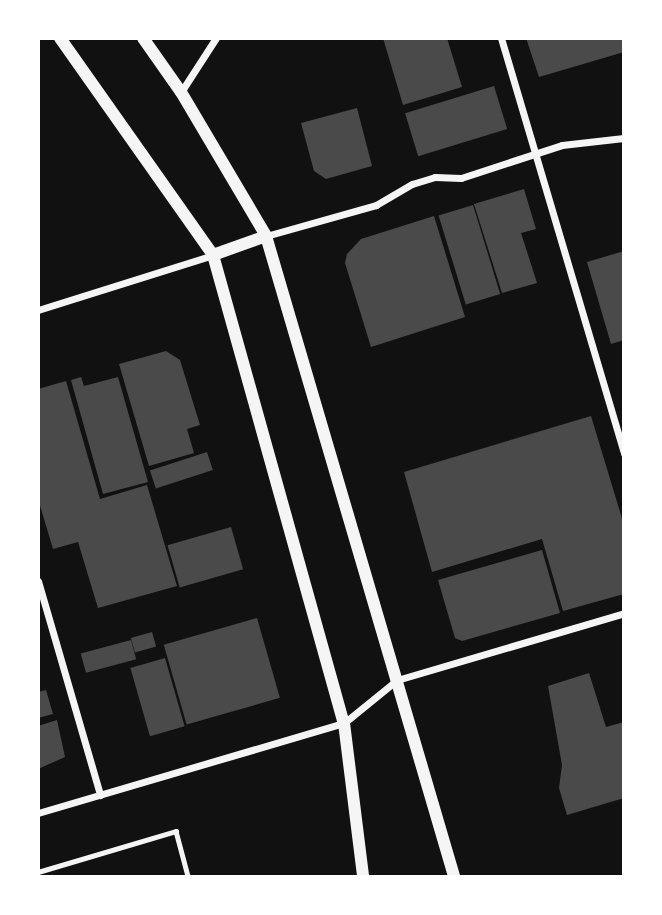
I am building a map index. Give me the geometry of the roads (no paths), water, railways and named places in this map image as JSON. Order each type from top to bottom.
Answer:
[{"type":"street","points":[[60,38],[213,255],[344,723],[363,877]]},
{"type":"street","points":[[142,38],[181,92],[266,236],[454,877]]},
{"type":"street","points":[[181,92],[216,38]]},
{"type":"street","points":[[501,38],[624,454]]},
{"type":"street","points":[[38,310],[266,236],[376,205],[412,184],[435,177],[461,178],[536,157],[562,145],[624,138]]},
{"type":"street","points":[[38,581],[100,795]]},
{"type":"street","points":[[38,813],[344,723],[397,680],[624,613]]}]
